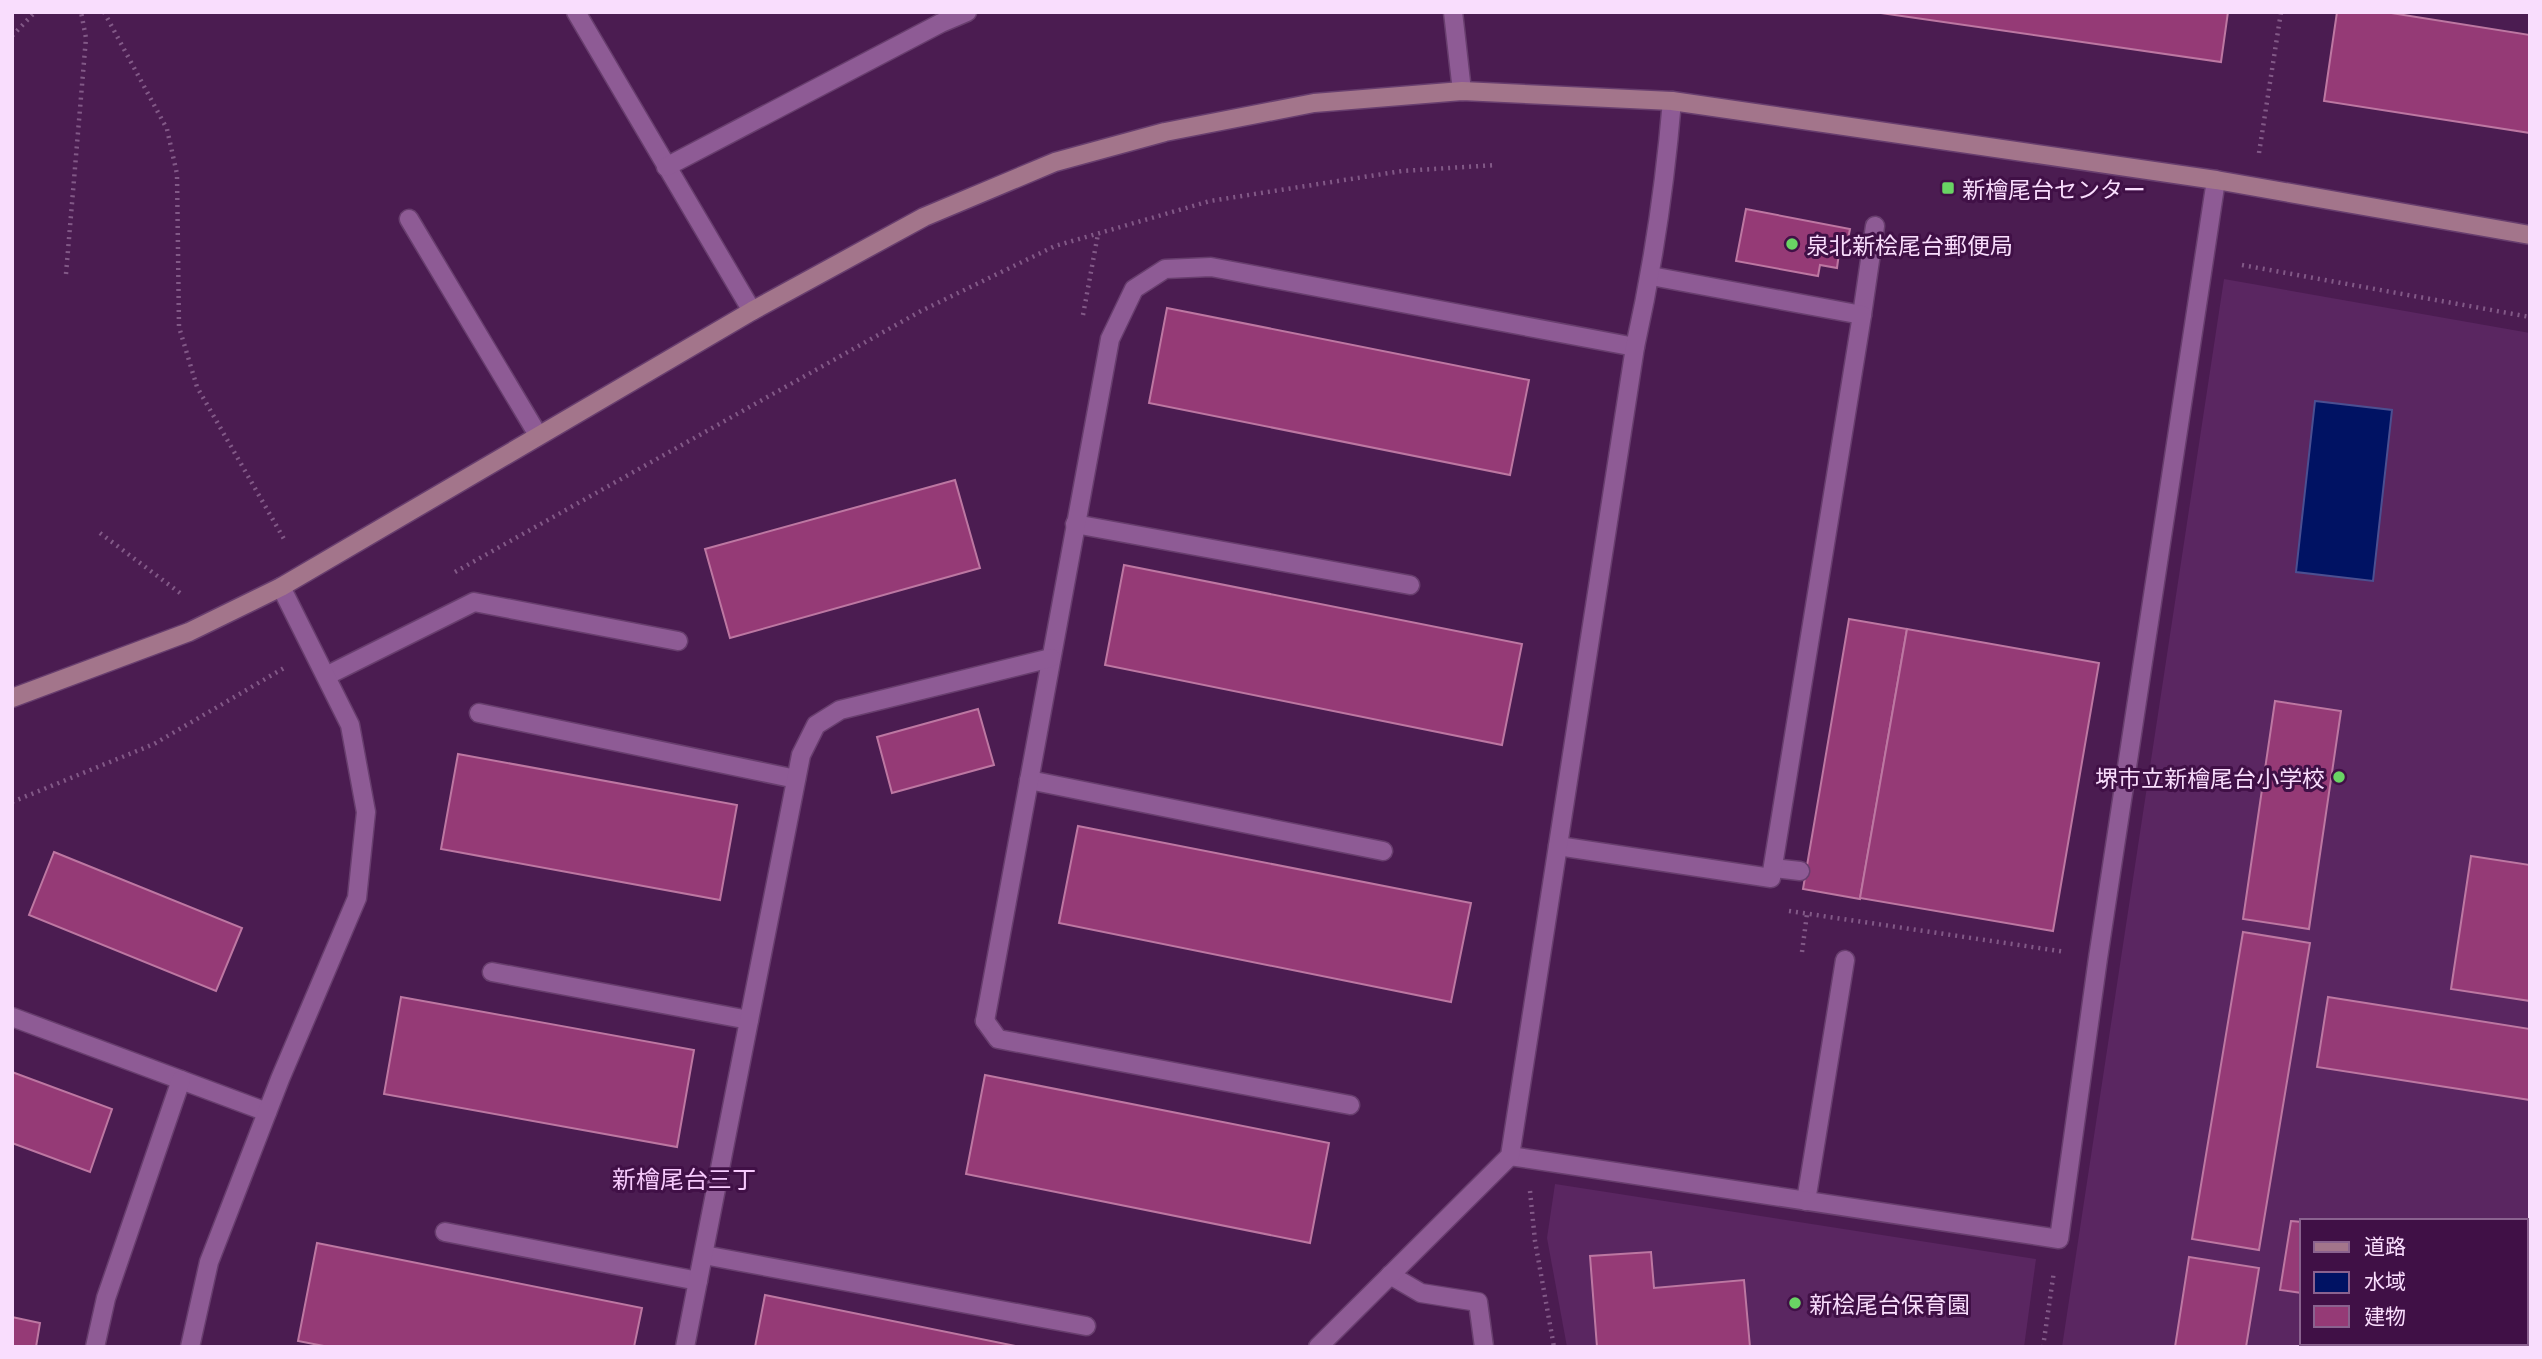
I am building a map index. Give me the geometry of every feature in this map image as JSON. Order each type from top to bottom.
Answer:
[{"type":"street","points":[[576,12],[752,311]]},
{"type":"street","points":[[666,167],[938,18],[967,12]]},
{"type":"street","points":[[1453,12],[1462,92]]},
{"type":"street","points":[[12,698],[189,632],[281,587],[752,311],[925,217],[1055,162],[1165,132],[1314,103],[1462,92],[1672,101],[2216,180],[2530,235]]},
{"type":"street","points":[[1318,1347],[1510,1156],[1635,347],[1651,276],[1672,101]]},
{"type":"street","points":[[1510,1156],[2059,1239],[2098,958],[2216,180]]},
{"type":"street","points":[[409,219],[538,435]]},
{"type":"street","points":[[1558,846],[1771,878],[1863,315],[1875,226]]},
{"type":"street","points":[[1350,1105],[998,1039],[985,1021],[1110,339],[1134,289],[1165,269],[1211,267],[1635,347]]},
{"type":"street","points":[[1651,276],[1863,315]]},
{"type":"street","points":[[1075,524],[1410,585]]},
{"type":"street","points":[[190,1347],[209,1262],[267,1112],[357,898],[366,812],[350,725],[281,587]]},
{"type":"street","points":[[326,676],[474,602],[678,640]]},
{"type":"street","points":[[685,1347],[801,755],[817,725],[840,710],[1051,658]]},
{"type":"street","points":[[479,713],[796,779]]},
{"type":"street","points":[[1029,780],[1383,851]]},
{"type":"street","points":[[1773,868],[1800,872]]},
{"type":"street","points":[[1806,1201],[1845,960]]},
{"type":"street","points":[[492,972],[749,1020]]},
{"type":"street","points":[[12,1017],[267,1112]]},
{"type":"street","points":[[96,1347],[106,1298],[181,1080]]},
{"type":"street","points":[[445,1232],[698,1281]]},
{"type":"street","points":[[704,1255],[1086,1326]]},
{"type":"street","points":[[1390,1275],[1421,1293],[1478,1302],[1484,1347]]},
{"type":"path","points":[[12,36],[35,12]]},
{"type":"path","points":[[66,274],[86,38],[81,12]]},
{"type":"path","points":[[104,12],[167,129],[177,174],[179,327],[197,387],[284,539]]},
{"type":"path","points":[[2259,153],[2281,12]]},
{"type":"path","points":[[454,573],[921,311],[1055,246],[1210,201],[1402,171],[1496,164]]},
{"type":"path","points":[[1098,234],[1080,334],[1110,339]]},
{"type":"path","points":[[2242,265],[2530,317]]},
{"type":"path","points":[[100,533],[184,596]]},
{"type":"path","points":[[12,802],[154,744],[285,668]]},
{"type":"path","points":[[1789,911],[2098,958]]},
{"type":"path","points":[[1802,952],[1807,914]]},
{"type":"path","points":[[1530,1186],[1535,1241],[1554,1347]]},
{"type":"path","points":[[2043,1347],[2059,1239]]},
{"type":"shaded area","name":"堺市立新檜尾台小学校","points":[[2224,279],[2530,333],[2530,1347],[2062,1347]]},
{"type":"shaded area","name":"新桧尾台保育園","points":[[1555,1184],[2036,1259],[2024,1347],[1567,1347],[1547,1238]]},
{"type":"water","points":[[2315,401],[2392,410],[2373,581],[2296,572]]},
{"type":"building","points":[[1874,12],[2228,12],[2221,62]]},
{"type":"building","points":[[2337,12],[2385,12],[2530,35],[2530,133],[2324,101]]},
{"type":"building","points":[[1746,209],[1850,229],[1845,254],[1839,253],[1837,268],[1820,265],[1818,276],[1736,261]]},
{"type":"building","points":[[1167,308],[1529,380],[1510,475],[1149,403]]},
{"type":"building","points":[[955,480],[980,568],[730,638],[705,549]]},
{"type":"building","points":[[1124,565],[1522,644],[1502,745],[1105,665]]},
{"type":"building","points":[[1849,619],[1907,629],[1860,899],[1803,889]]},
{"type":"building","points":[[1907,629],[2099,663],[2053,931],[1860,898]]},
{"type":"building","points":[[2275,701],[2341,711],[2309,929],[2243,919]]},
{"type":"building","points":[[978,709],[994,765],[892,793],[877,737]]},
{"type":"building","points":[[458,754],[737,805],[720,900],[441,849]]},
{"type":"building","points":[[1078,826],[1471,903],[1451,1002],[1059,923]]},
{"type":"building","points":[[54,852],[242,928],[216,991],[29,915]]},
{"type":"building","points":[[2471,856],[2530,865],[2530,1001],[2451,989]]},
{"type":"building","points":[[2243,932],[2310,943],[2259,1250],[2192,1239]]},
{"type":"building","points":[[401,997],[694,1050],[677,1147],[384,1094]]},
{"type":"building","points":[[2328,997],[2530,1029],[2530,1100],[2317,1067]]},
{"type":"building","points":[[12,1072],[112,1109],[90,1172],[12,1143]]},
{"type":"building","points":[[985,1075],[1329,1143],[1310,1243],[966,1174]]},
{"type":"building","points":[[2291,1221],[2300,1222],[2300,1293],[2280,1290]]},
{"type":"building","points":[[317,1243],[642,1308],[634,1347],[329,1347],[298,1341]]},
{"type":"building","points":[[1651,1252],[1654,1288],[1744,1280],[1750,1347],[1597,1347],[1590,1256]]},
{"type":"building","points":[[2189,1257],[2259,1268],[2246,1347],[2175,1347]]},
{"type":"building","points":[[2528,1258],[2530,1258],[2528,1329]]},
{"type":"building","points":[[765,1295],[1020,1347],[755,1347]]},
{"type":"building","points":[[12,1317],[40,1323],[36,1347],[12,1347]]},
{"type":"place","name":"新檜尾台センター","points":[[1948,188]]},
{"type":"place","name":"泉北新桧尾台郵便局","points":[[1792,244]]},
{"type":"place","name":"堺市立新檜尾台小学校","points":[[2339,777]]},
{"type":"place","name":"新桧尾台保育園","points":[[1795,1303]]},
{"type":"district","name":"新檜尾台三丁","points":[[684,1178]]}]
